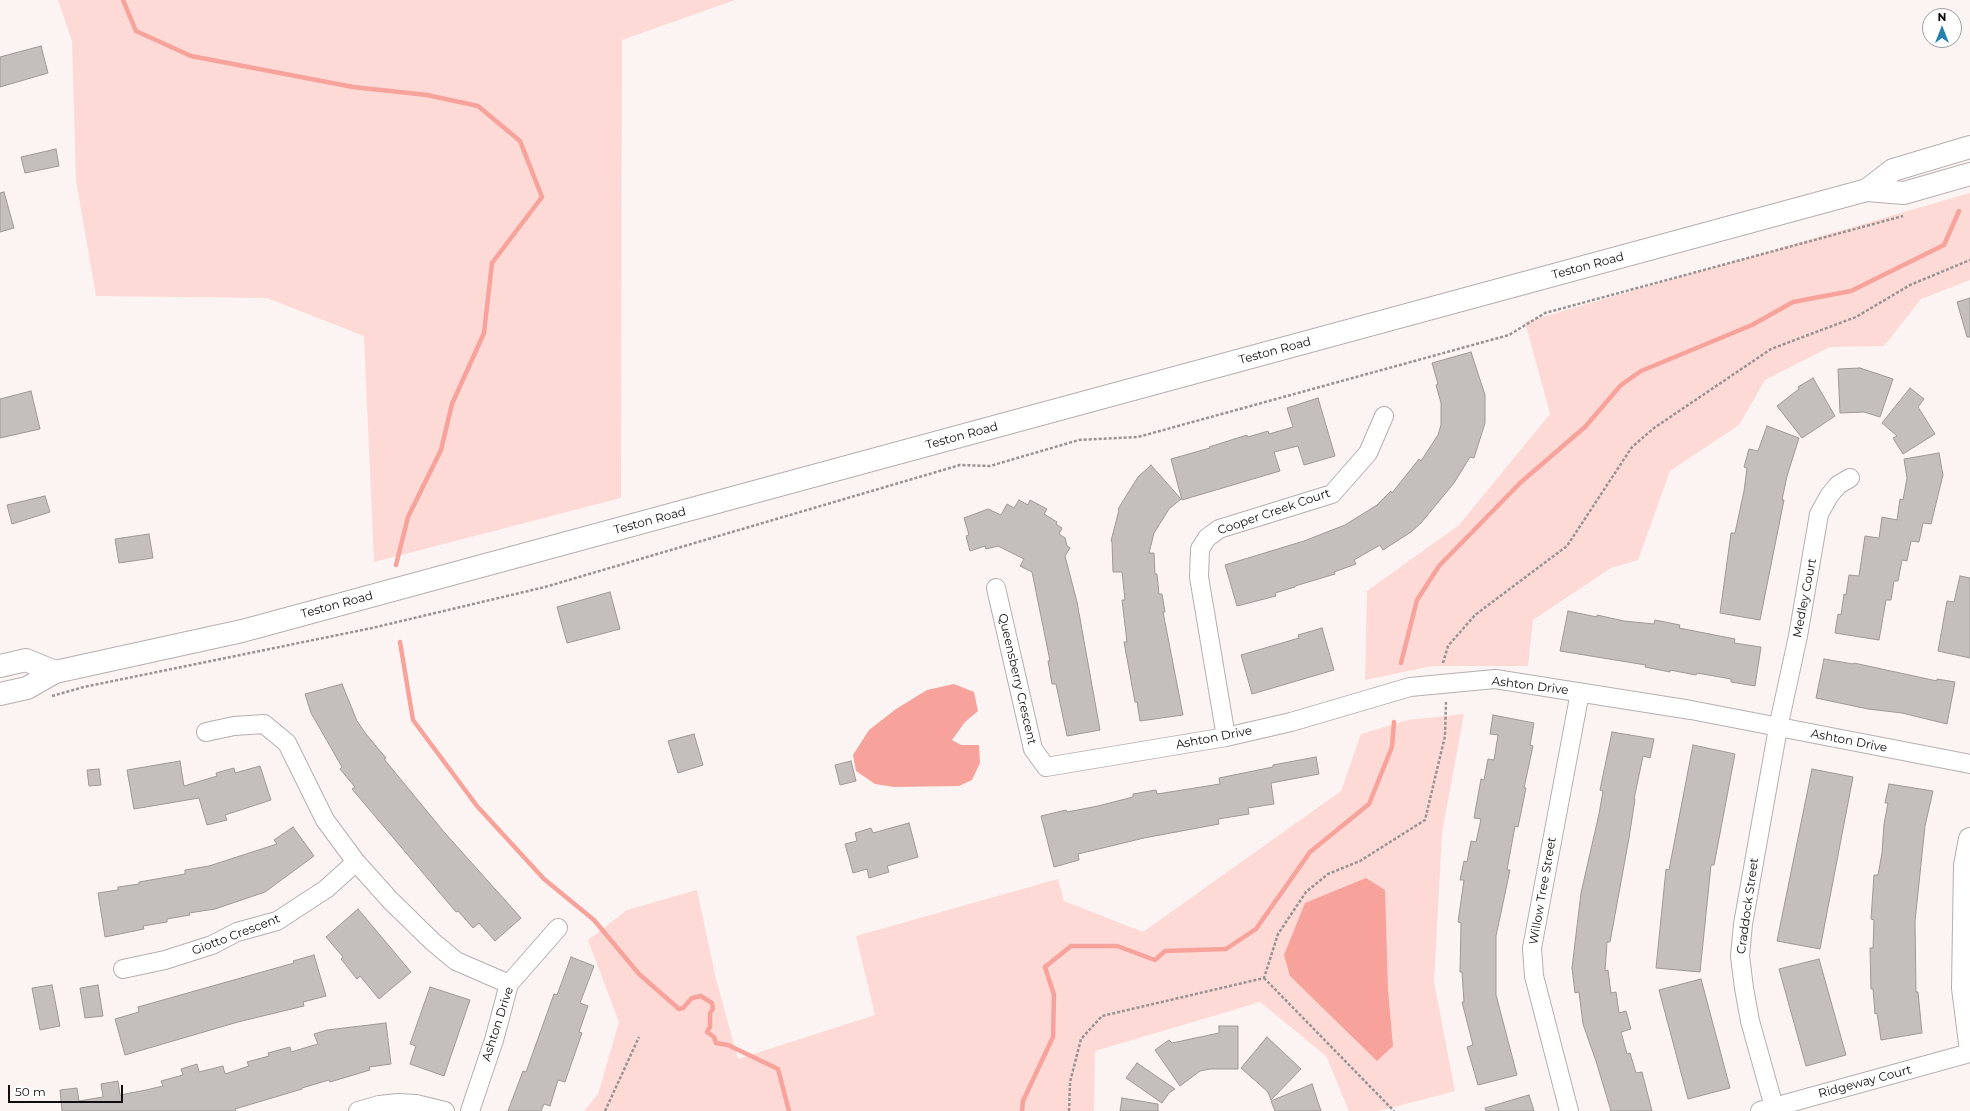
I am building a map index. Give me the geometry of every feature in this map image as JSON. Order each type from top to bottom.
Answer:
[{"type":"main road","name":"Teston Road","points":[[1867,190],[1893,170],[1970,147]]},
{"type":"main road","name":"Teston Road","points":[[0,694],[27,688],[55,672],[242,631],[1867,190],[1904,193],[1970,174]]},
{"type":"main road","points":[[0,666],[26,660],[55,672]]},
{"type":"main road","points":[[1970,839],[1965,865],[1963,988],[1970,1043]]},
{"type":"street","name":"Cooper Creek Court","points":[[1226,737],[1199,577],[1200,549],[1207,538],[1219,529],[1332,494],[1368,453],[1384,416]]},
{"type":"street","name":"Medley Court","points":[[1778,728],[1798,636],[1819,514],[1838,484],[1850,478]]},
{"type":"street","name":"Queensberry Crescent","points":[[996,588],[1033,749],[1046,767]]},
{"type":"street","name":"Ashton Drive","points":[[1046,767],[1226,737],[1291,722],[1410,687],[1495,679],[1691,710],[1970,764]]},
{"type":"street","name":"Willow Tree Street","points":[[1570,1111],[1534,976],[1532,948],[1580,692]]},
{"type":"street","points":[[206,732],[234,726],[264,724],[287,743],[325,820],[356,862],[395,905],[433,942],[456,961],[509,984]]},
{"type":"street","name":"Craddock Street","points":[[1767,1109],[1750,1021],[1740,956],[1748,892],[1778,728]]},
{"type":"street","name":"Giotto Crescent","points":[[123,969],[165,960],[212,945],[237,932],[276,921],[326,889],[356,862]]},
{"type":"street","name":"Ashton Drive","points":[[470,1111],[494,1040],[509,984],[558,928]]},
{"type":"street","name":"Ridgeway Court","points":[[1767,1109],[1970,1053]]},
{"type":"street","points":[[358,1111],[380,1105],[398,1103],[416,1104],[445,1111]]},
{"type":"path","points":[[46,698],[84,687],[372,628],[545,587],[960,465],[990,466],[1079,440],[1138,437],[1509,335],[1545,314],[1904,216]]},
{"type":"path","points":[[1443,663],[1448,646],[1475,615],[1567,546],[1632,447],[1654,428],[1771,349],[1856,317],[1910,285],[1970,260]]},
{"type":"path","points":[[1264,978],[1278,934],[1306,892],[1328,874],[1360,861],[1425,820],[1445,736],[1446,702]]},
{"type":"path","points":[[1068,1111],[1070,1082],[1081,1039],[1102,1016],[1264,978]]},
{"type":"path","points":[[1264,978],[1394,1111]]},
{"type":"path","points":[[606,1111],[639,1037]]},
{"type":"shaded area","points":[[58,0],[735,0],[622,40],[621,498],[374,562],[364,336],[267,298],[96,296],[76,180],[72,41]]},
{"type":"shaded area","points":[[1970,193],[1970,280],[1921,299],[1884,346],[1830,347],[1765,380],[1739,425],[1670,471],[1638,560],[1611,568],[1533,620],[1528,666],[1432,666],[1365,680],[1367,591],[1459,525],[1550,414],[1525,322]]},
{"type":"shaded area","points":[[954,684],[974,692],[978,711],[965,722],[952,740],[961,745],[979,745],[980,763],[972,780],[959,786],[894,787],[875,784],[856,771],[853,755],[869,730],[896,709],[927,690]]},
{"type":"shaded area","points":[[1464,714],[1442,833],[1434,982],[1455,1091],[1379,1111],[1349,1111],[1326,1056],[1260,1002],[1095,1051],[1094,1111],[584,1111],[598,1094],[619,1022],[588,940],[627,910],[697,890],[716,979],[738,1059],[875,1015],[856,936],[1058,879],[1064,901],[1143,932],[1341,791],[1361,734],[1408,720]]},
{"type":"shaded area","points":[[1366,878],[1385,890],[1388,990],[1393,1046],[1377,1061],[1290,976],[1284,955],[1305,903]]},
{"type":"building","points":[[41,46],[48,73],[0,87],[0,57]]},
{"type":"building","points":[[56,149],[59,166],[25,173],[21,157]]},
{"type":"building","points":[[4,192],[14,228],[0,232],[0,193]]},
{"type":"building","points":[[1970,298],[1970,337],[1967,337],[1957,302]]},
{"type":"building","points":[[1471,352],[1485,395],[1485,423],[1474,458],[1470,457],[1454,483],[1421,523],[1411,532],[1383,550],[1380,545],[1354,560],[1356,564],[1334,572],[1335,574],[1275,593],[1276,596],[1237,606],[1225,565],[1304,541],[1345,525],[1377,505],[1391,491],[1392,493],[1419,459],[1421,461],[1438,435],[1441,425],[1441,403],[1436,385],[1438,384],[1432,363]]},
{"type":"building","points":[[1860,368],[1893,379],[1880,417],[1864,412],[1840,413],[1838,369]]},
{"type":"building","points":[[1813,378],[1835,416],[1802,438],[1777,406],[1799,389],[1798,387]]},
{"type":"building","points":[[1910,388],[1924,399],[1918,407],[1935,434],[1903,454],[1893,438],[1897,436],[1882,423]]},
{"type":"building","points":[[31,391],[40,429],[0,438],[0,399]]},
{"type":"building","points":[[1318,398],[1335,456],[1304,465],[1298,446],[1274,452],[1280,471],[1182,500],[1171,459],[1210,448],[1209,447],[1247,435],[1248,437],[1268,431],[1269,434],[1293,427],[1287,408]]},
{"type":"building","points":[[1767,426],[1799,438],[1787,476],[1782,500],[1784,500],[1760,620],[1720,613],[1731,533],[1735,533],[1744,491],[1747,468],[1744,467],[1749,449],[1758,451]]},
{"type":"building","points":[[1939,453],[1943,475],[1931,524],[1923,523],[1919,542],[1911,541],[1907,561],[1902,560],[1898,581],[1894,581],[1891,600],[1886,600],[1879,640],[1835,633],[1838,614],[1841,615],[1844,594],[1846,595],[1849,575],[1859,576],[1865,536],[1879,538],[1882,517],[1897,520],[1900,499],[1903,500],[1907,478],[1904,459]]},
{"type":"building","points":[[1151,465],[1181,499],[1169,509],[1154,533],[1149,553],[1154,553],[1155,574],[1157,574],[1159,594],[1162,594],[1165,612],[1163,612],[1183,715],[1140,721],[1124,642],[1127,642],[1122,600],[1125,600],[1122,572],[1113,572],[1111,541],[1118,509],[1138,477]]},
{"type":"building","points":[[45,496],[50,512],[12,524],[7,505]]},
{"type":"building","points":[[1019,500],[1028,505],[1030,500],[1047,509],[1044,514],[1057,522],[1056,524],[1062,528],[1059,534],[1065,538],[1067,546],[1070,548],[1065,556],[1077,602],[1100,730],[1067,736],[1056,684],[1052,684],[1048,661],[1050,661],[1032,572],[1020,566],[1024,559],[998,546],[986,549],[985,546],[970,551],[966,536],[969,535],[964,518],[988,509],[1001,515],[1007,504],[1014,508]]},
{"type":"building","points":[[149,534],[153,558],[119,563],[115,539]]},
{"type":"building","points":[[1960,576],[1970,578],[1970,658],[1938,651],[1947,601],[1954,602]]},
{"type":"building","points":[[610,592],[620,629],[567,643],[557,607]]},
{"type":"building","points":[[1568,611],[1624,621],[1654,624],[1655,620],[1680,625],[1679,628],[1735,639],[1734,643],[1761,647],[1755,686],[1731,682],[1731,679],[1697,673],[1696,675],[1670,670],[1670,672],[1645,667],[1646,665],[1560,651]]},
{"type":"building","points":[[1322,628],[1334,670],[1252,694],[1241,655],[1299,638],[1298,635]]},
{"type":"building","points":[[1824,659],[1854,663],[1937,681],[1937,679],[1955,682],[1947,724],[1902,713],[1868,709],[1816,698]]},
{"type":"building","points":[[342,684],[357,721],[386,758],[384,759],[444,832],[521,918],[495,941],[479,923],[473,928],[458,911],[456,912],[352,789],[355,787],[340,769],[342,767],[311,713],[305,694]]},
{"type":"building","points":[[1493,715],[1534,723],[1530,745],[1533,746],[1524,788],[1526,788],[1518,827],[1515,826],[1507,870],[1510,870],[1496,936],[1496,995],[1517,1075],[1478,1085],[1467,1047],[1473,1045],[1462,1002],[1464,1002],[1462,972],[1460,972],[1461,923],[1458,922],[1464,880],[1460,880],[1464,861],[1467,862],[1471,841],[1476,842],[1481,819],[1474,818],[1481,779],[1484,780],[1488,759],[1494,760],[1498,735],[1490,734]]},
{"type":"building","points":[[1612,732],[1654,739],[1650,758],[1643,756],[1634,799],[1629,838],[1610,942],[1607,942],[1605,971],[1608,970],[1611,993],[1616,992],[1619,1013],[1626,1011],[1631,1029],[1621,1032],[1627,1054],[1630,1053],[1636,1073],[1642,1072],[1652,1111],[1611,1111],[1583,1024],[1579,992],[1575,993],[1572,968],[1581,893],[1599,814],[1603,791],[1600,790]]},
{"type":"building","points":[[694,734],[703,765],[678,773],[668,741]]},
{"type":"building","points":[[1693,745],[1735,754],[1714,865],[1711,865],[1700,972],[1656,968],[1666,869],[1669,870]]},
{"type":"building","points":[[1316,757],[1319,774],[1271,783],[1274,804],[1248,808],[1249,814],[1218,819],[1219,824],[1144,838],[1078,854],[1079,860],[1054,867],[1041,816],[1066,810],[1067,812],[1098,806],[1133,797],[1133,794],[1156,790],[1157,794],[1220,784],[1219,778],[1273,767],[1273,765]]},
{"type":"building","points":[[180,761],[184,786],[217,776],[216,773],[234,768],[235,773],[260,766],[271,800],[225,815],[227,820],[207,825],[199,798],[134,809],[127,770]]},
{"type":"building","points":[[851,761],[856,781],[840,785],[835,765]]},
{"type":"building","points":[[99,769],[101,785],[89,786],[87,770]]},
{"type":"building","points":[[1812,769],[1853,777],[1820,949],[1777,941]]},
{"type":"building","points":[[1889,784],[1933,791],[1925,826],[1915,921],[1916,992],[1918,992],[1922,1033],[1881,1040],[1877,1013],[1875,1014],[1873,989],[1871,989],[1870,948],[1873,948],[1874,920],[1871,919],[1874,875],[1878,875],[1882,853],[1884,824],[1888,803],[1885,803]]},
{"type":"building","points":[[909,823],[918,857],[887,866],[889,872],[869,878],[867,869],[853,873],[845,844],[857,841],[855,833],[871,828],[873,833]]},
{"type":"building","points":[[293,827],[314,856],[265,892],[215,909],[189,913],[190,915],[167,919],[167,922],[143,926],[144,929],[105,937],[98,893],[118,890],[118,887],[139,884],[139,882],[185,874],[185,870],[209,866],[277,844],[274,840]]},
{"type":"building","points":[[358,909],[411,972],[379,999],[360,976],[357,979],[341,959],[343,957],[326,937]]},
{"type":"building","points":[[314,955],[326,996],[303,1002],[304,1006],[238,1022],[125,1055],[115,1019],[139,1012],[138,1007],[294,963],[293,961]]},
{"type":"building","points":[[571,957],[594,966],[580,1003],[588,1006],[579,1032],[582,1033],[565,1082],[558,1080],[550,1106],[544,1104],[541,1111],[508,1111],[523,1071],[526,1072],[554,994],[557,995]]},
{"type":"building","points":[[1819,959],[1846,1055],[1806,1066],[1779,969]]},
{"type":"building","points":[[1701,979],[1730,1088],[1688,1099],[1659,990]]},
{"type":"building","points":[[52,985],[60,1026],[40,1030],[32,988]]},
{"type":"building","points":[[98,985],[103,1016],[85,1018],[80,988]]},
{"type":"building","points":[[430,987],[470,1000],[444,1076],[410,1064],[416,1046],[410,1044]]},
{"type":"building","points":[[386,1023],[391,1064],[369,1067],[370,1070],[330,1082],[329,1080],[302,1088],[235,1109],[236,1111],[62,1111],[60,1090],[77,1088],[79,1101],[103,1097],[101,1084],[118,1081],[120,1095],[163,1086],[161,1081],[183,1075],[181,1069],[197,1064],[199,1072],[223,1066],[225,1074],[249,1066],[247,1062],[269,1056],[268,1053],[290,1047],[291,1052],[318,1044],[314,1034],[327,1030]]},
{"type":"building","points":[[1219,1026],[1238,1026],[1238,1069],[1210,1069],[1200,1071],[1180,1086],[1155,1050],[1169,1040],[1172,1043],[1219,1033]]},
{"type":"building","points":[[1267,1037],[1301,1069],[1271,1100],[1268,1092],[1241,1068]]},
{"type":"building","points":[[1137,1063],[1175,1089],[1169,1093],[1162,1103],[1126,1078]]},
{"type":"building","points":[[1312,1084],[1321,1111],[1275,1111],[1271,1101]]},
{"type":"building","points":[[1529,1095],[1534,1111],[1486,1111],[1485,1108]]},
{"type":"building","points":[[1122,1098],[1158,1104],[1158,1111],[1120,1111]]},
{"type":"waterway","points":[[123,0],[136,31],[191,56],[353,87],[427,95],[478,106],[520,141],[542,197],[492,263],[484,333],[452,404],[441,450],[408,517],[396,565]]},
{"type":"waterway","points":[[1401,663],[1417,600],[1439,566],[1520,483],[1585,427],[1621,385],[1641,371],[1752,325],[1793,302],[1851,291],[1944,245],[1959,211]]},
{"type":"waterway","points":[[400,642],[413,720],[477,806],[544,879],[594,920],[639,974],[679,1009],[683,1008],[692,998],[701,996],[712,1003],[713,1009],[710,1013],[710,1027],[707,1032],[714,1037],[716,1043],[728,1045],[778,1069],[789,1111]]},
{"type":"waterway","points":[[1022,1111],[1023,1101],[1053,1037],[1054,995],[1045,967],[1071,946],[1117,946],[1155,960],[1165,951],[1226,949],[1256,929],[1310,852],[1369,804],[1392,747],[1394,722]]}]
